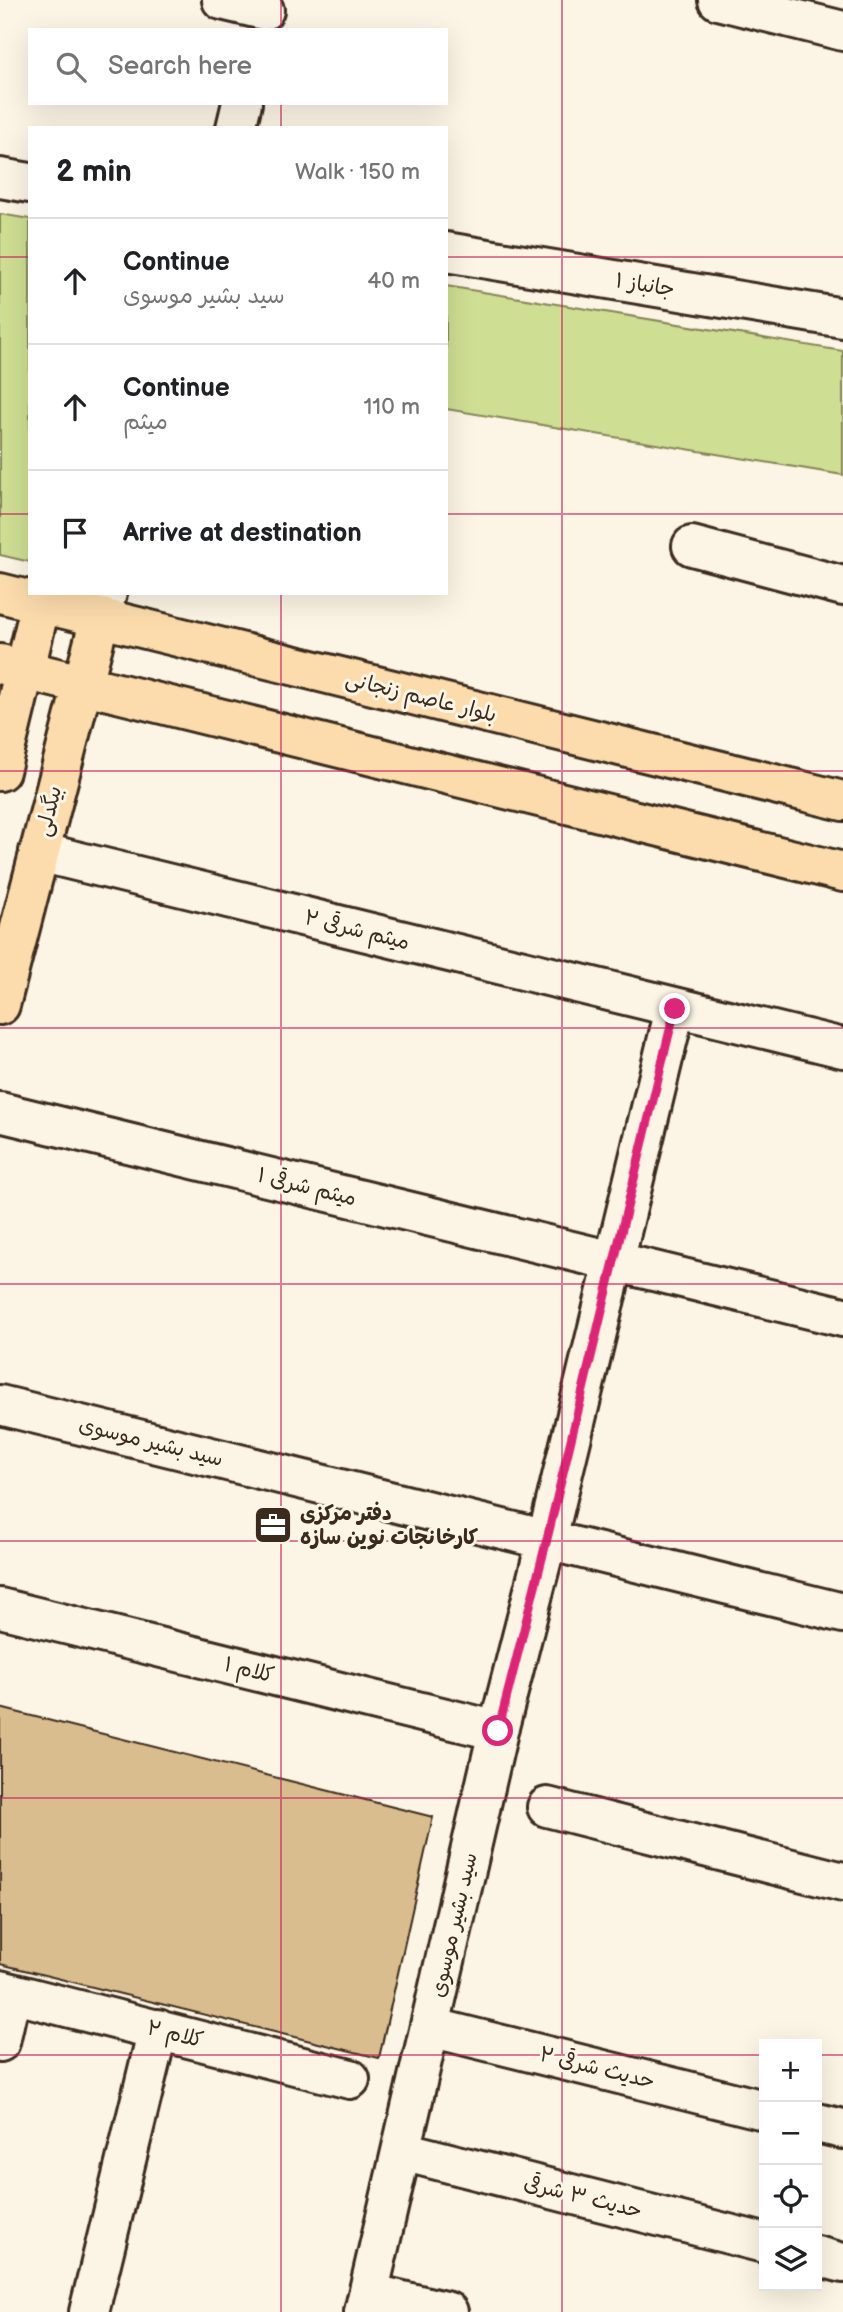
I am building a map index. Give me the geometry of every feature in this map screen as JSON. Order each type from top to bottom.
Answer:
[{"type":"main road","name":"بلوار عاصم زنجانی","points":[[0,593],[41,603],[104,606],[843,801]]},
{"type":"main road","points":[[0,771],[13,667],[41,603]]},
{"type":"main road","name":"بیگدلی","points":[[0,1004],[104,606]]},
{"type":"main road","points":[[13,667],[843,872]]},
{"type":"street","points":[[222,0],[263,13]]},
{"type":"street","points":[[718,0],[843,31]]},
{"type":"street","points":[[236,126],[242,105]]},
{"type":"street","points":[[0,178],[28,183]]},
{"type":"street","name":"جانباز ۱","points":[[448,252],[843,318]]},
{"type":"street","points":[[692,546],[843,586]]},
{"type":"street","name":"میثم شرقی ۲","points":[[39,852],[843,1048]]},
{"type":"street","points":[[547,1539],[675,1009]]},
{"type":"street","name":"میثم شرقی ۱","points":[[0,1112],[843,1317]]},
{"type":"street","name":"سید بشیر موسوی","points":[[0,1405],[843,1613]]},
{"type":"street","name":"سید بشیر موسوی","points":[[367,2302],[498,1731],[547,1539]]},
{"type":"street","name":"کلام ۱","points":[[0,1608],[498,1731]]},
{"type":"street","points":[[547,1807],[843,1882]]},
{"type":"street","points":[[0,2042],[6,1992]]},
{"type":"street","name":"کلام ۲","points":[[6,1992],[350,2079]]},
{"type":"street","name":"حدیث شرقی ۲","points":[[430,2027],[759,2109]]},
{"type":"street","points":[[89,2312],[158,2029]]},
{"type":"street","points":[[822,2124],[843,2129]]},
{"type":"street","name":"حدیث ۳ شرقی","points":[[402,2151],[759,2242]]},
{"type":"street","points":[[822,2257],[843,2263]]},
{"type":"street","points":[[367,2302],[448,2312]]},
{"type":"green space","points":[[0,214],[28,219],[28,562],[0,555]]},
{"type":"green space","points":[[448,286],[843,351],[843,475],[448,409]]},
{"type":"building","points":[[0,1708],[433,1817],[379,2058],[0,1964]]},
{"type":"place","name":"دفتر مرکزی کارخانجات نوین سازه","points":[[273,1525]]},
{"type":"route","points":[[498,1731],[675,1009]]}]
